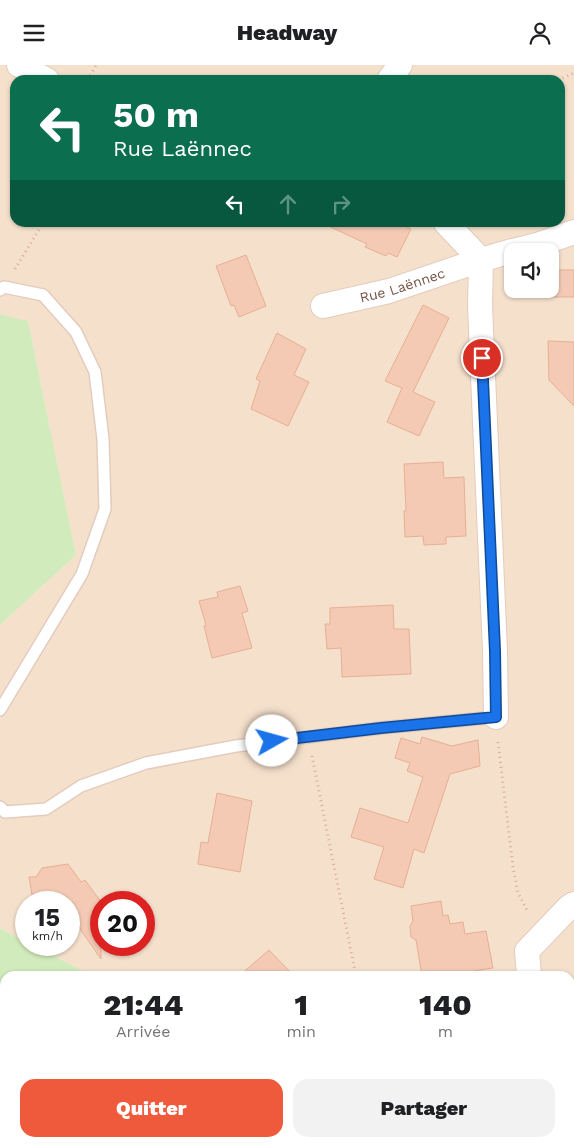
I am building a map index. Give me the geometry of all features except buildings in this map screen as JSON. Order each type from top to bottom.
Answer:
[{"type":"street","points":[[19,65],[38,75]]},
{"type":"street","points":[[450,227],[481,260],[481,324],[495,651],[496,717]]},
{"type":"street","name":"Rue Laënnec","points":[[543,243],[574,232]]},
{"type":"street","name":"Rue Laënnec","points":[[323,306],[389,291],[504,254]]},
{"type":"street","points":[[529,971],[528,951],[574,904]]},
{"type":"lane","points":[[0,709],[82,574],[106,509],[103,439],[95,372],[76,332],[42,295],[2,289]]},
{"type":"lane","points":[[0,807],[5,812],[46,809],[81,787],[146,763],[236,746],[381,728],[496,717]]},
{"type":"path","points":[[2,289],[41,227]]},
{"type":"path","points":[[496,717],[513,867],[518,893],[541,937]]},
{"type":"path","points":[[309,737],[355,971]]},
{"type":"shaded area","points":[[0,65],[574,65],[574,971],[83,971],[54,956],[80,956],[80,891],[15,891],[15,936],[0,928],[0,625],[76,555],[28,321],[0,314]]},
{"type":"green space","points":[[0,314],[28,321],[76,555],[0,625]]},
{"type":"green space","points":[[0,928],[15,936],[15,956],[54,956],[83,971],[0,971]]},
{"type":"route","points":[[272,741],[496,717],[488,471],[482,358]]}]
